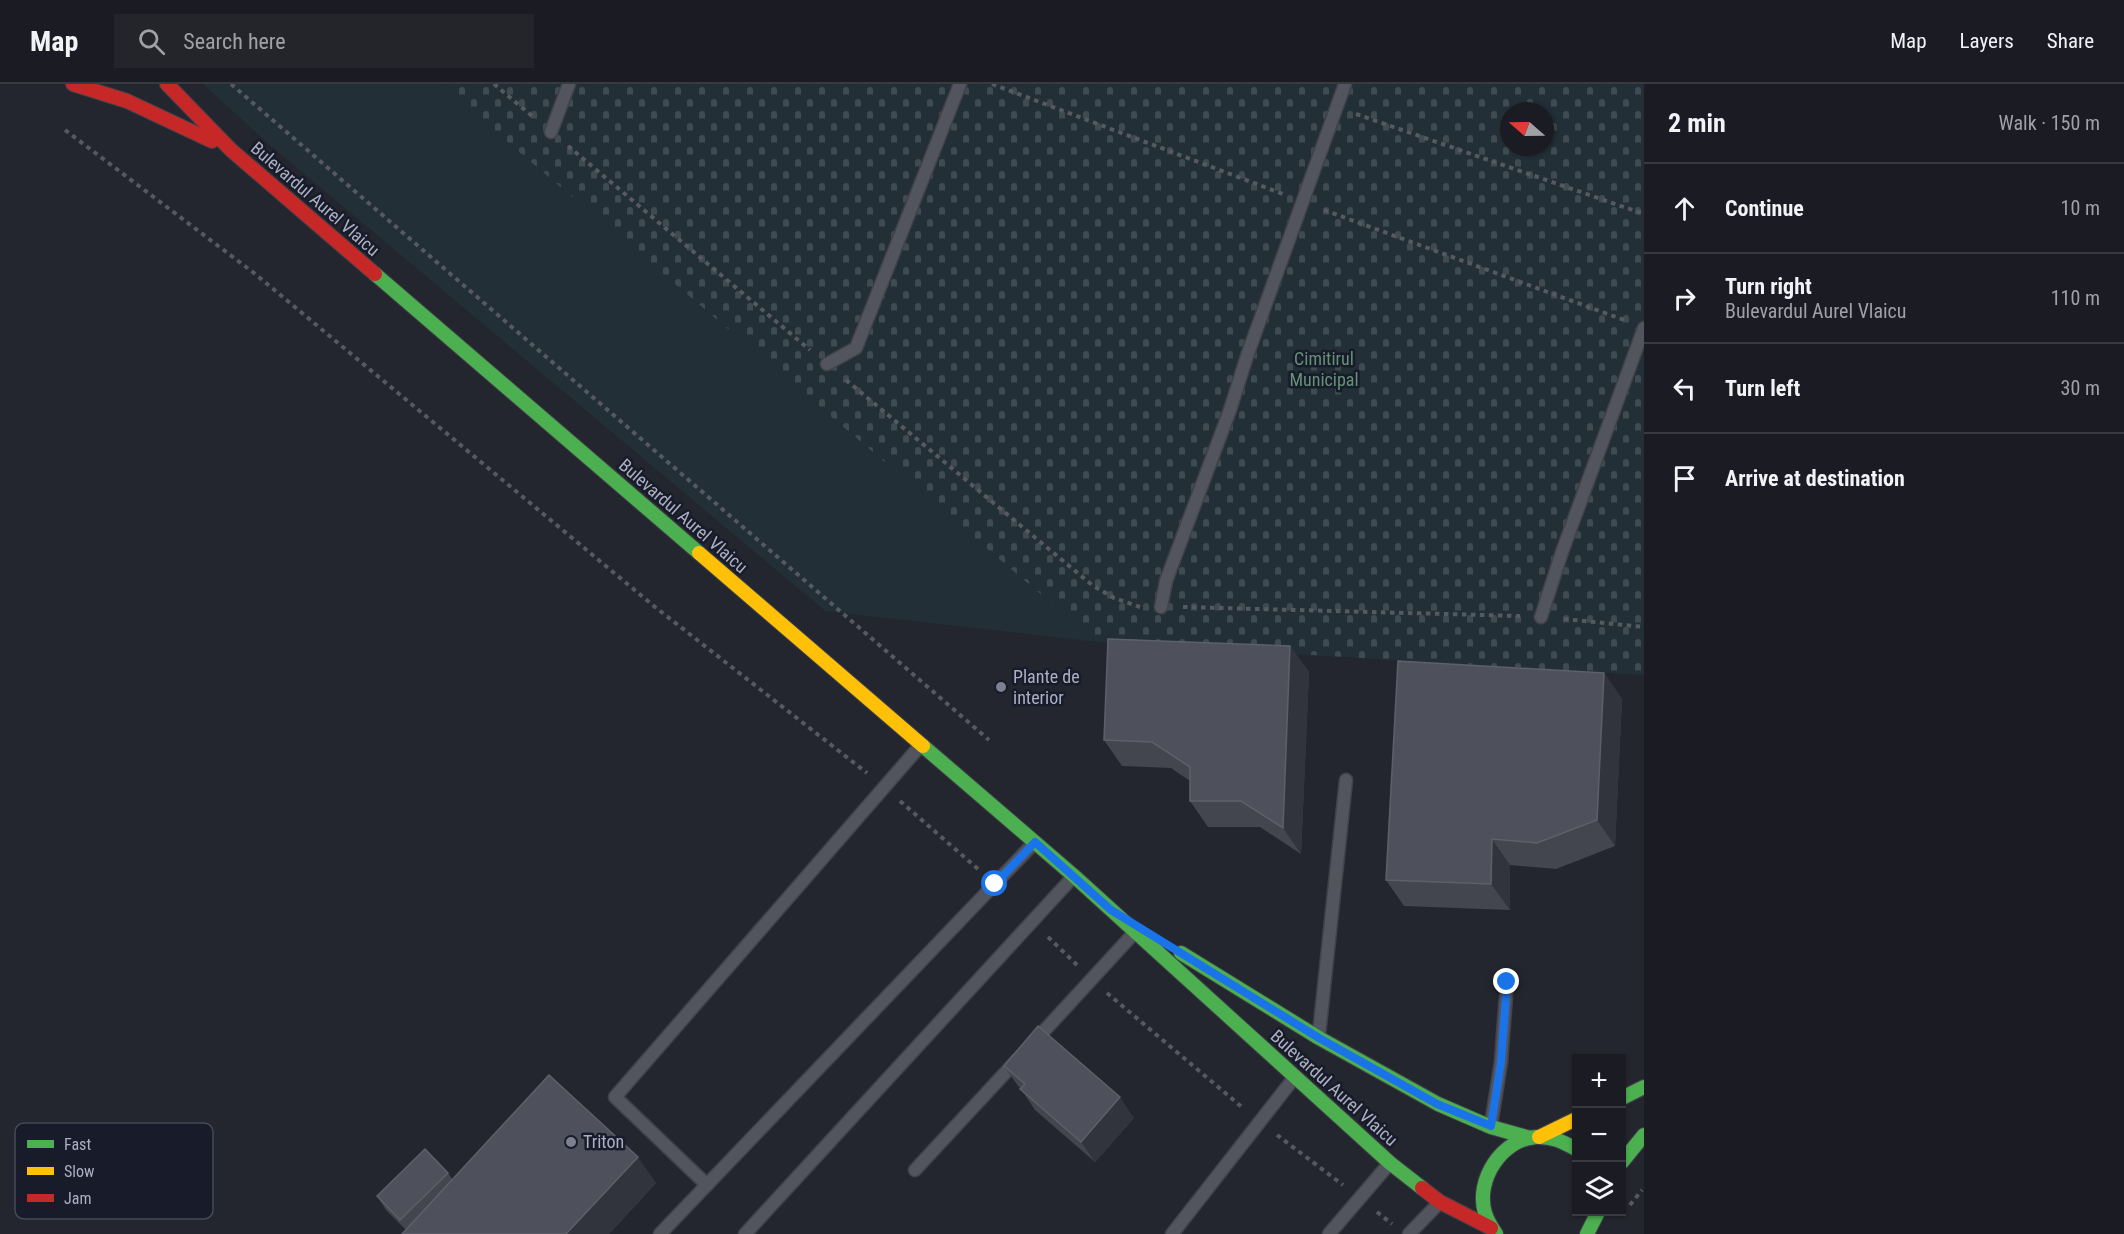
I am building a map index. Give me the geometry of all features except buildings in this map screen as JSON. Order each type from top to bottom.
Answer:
[{"type":"main road","name":"Bulevardul Aurel Vlaicu","points":[[73,84],[127,101],[231,150]]},
{"type":"main road","name":"Bulevardul Aurel Vlaicu","points":[[167,84],[231,150],[1074,876],[1390,1163],[1440,1202],[1493,1231]]},
{"type":"main road","name":"Bulevardul Aurel Vlaicu","points":[[1111,910],[1319,1038],[1437,1104],[1491,1126],[1535,1137],[1556,1138],[1572,1147]]},
{"type":"main road","points":[[1626,1096],[1644,1087]]},
{"type":"main road","points":[[1493,1231],[1484,1212],[1482,1194],[1485,1176],[1494,1160],[1507,1148],[1572,1121]]},
{"type":"main road","points":[[1626,1157],[1644,1135]]},
{"type":"main road","points":[[1587,1234],[1597,1216]]},
{"type":"main road","points":[[1597,1216],[1603,1234]]},
{"type":"lane","points":[[551,132],[568,84]]},
{"type":"lane","points":[[827,364],[856,348],[960,84]]},
{"type":"lane","points":[[1161,607],[1166,581],[1230,410],[1247,356],[1345,84]]},
{"type":"lane","points":[[1541,617],[1562,552],[1644,328]]},
{"type":"lane","points":[[707,1185],[615,1097],[921,744]]},
{"type":"lane","points":[[1319,1038],[1346,780]]},
{"type":"lane","points":[[660,1234],[1035,842]]},
{"type":"lane","points":[[745,1234],[1074,876]]},
{"type":"lane","points":[[915,1170],[1136,932]]},
{"type":"lane","points":[[1491,1126],[1501,1062],[1507,982]]},
{"type":"lane","points":[[1172,1234],[1295,1077]]},
{"type":"lane","points":[[1329,1234],[1390,1163]]},
{"type":"lane","points":[[1409,1234],[1440,1202]]},
{"type":"path","points":[[231,84],[989,740]]},
{"type":"path","points":[[494,84],[1092,585],[1114,598],[1145,609],[1161,607],[1541,617],[1644,627]]},
{"type":"path","points":[[1336,108],[1644,214]]},
{"type":"path","points":[[65,130],[254,273],[655,608],[884,787],[995,884]]},
{"type":"path","points":[[1033,921],[1091,980],[1259,1123],[1395,1227]]},
{"type":"green space","points":[[203,84],[439,84],[1097,642],[825,611],[271,146]]},
{"type":"green space","name":"Cimitirul Municipal","points":[[439,84],[1644,84],[1644,675],[1097,642]]},
{"type":"traffic: fast","points":[[375,274],[699,553]]},
{"type":"traffic: fast","points":[[923,746],[1074,876],[1390,1163],[1422,1188]]},
{"type":"traffic: fast","points":[[1181,953],[1319,1038],[1438,1104],[1491,1127],[1530,1138]]},
{"type":"traffic: fast","points":[[1626,1096],[1644,1087]]},
{"type":"traffic: fast","points":[[1626,1157],[1644,1135]]},
{"type":"traffic: fast","points":[[1496,1234],[1486,1216],[1483,1200],[1488,1175],[1502,1153],[1524,1139],[1536,1137],[1552,1139],[1572,1147]]},
{"type":"traffic: fast","points":[[1587,1234],[1596,1216]]},
{"type":"traffic: slow","points":[[699,553],[923,746]]},
{"type":"traffic: slow","points":[[1539,1137],[1572,1121]]},
{"type":"traffic: jam","points":[[73,84],[127,101],[212,141]]},
{"type":"traffic: jam","points":[[167,84],[231,150],[375,274]]},
{"type":"traffic: jam","points":[[1422,1188],[1440,1202],[1491,1228]]},
{"type":"place","name":"Plante de interior","points":[[1001,687]]},
{"type":"place","name":"Triton","points":[[571,1142]]},
{"type":"route","points":[[995,884],[1035,842],[1111,910],[1319,1038],[1437,1104],[1491,1126],[1501,1062],[1507,982]]}]
